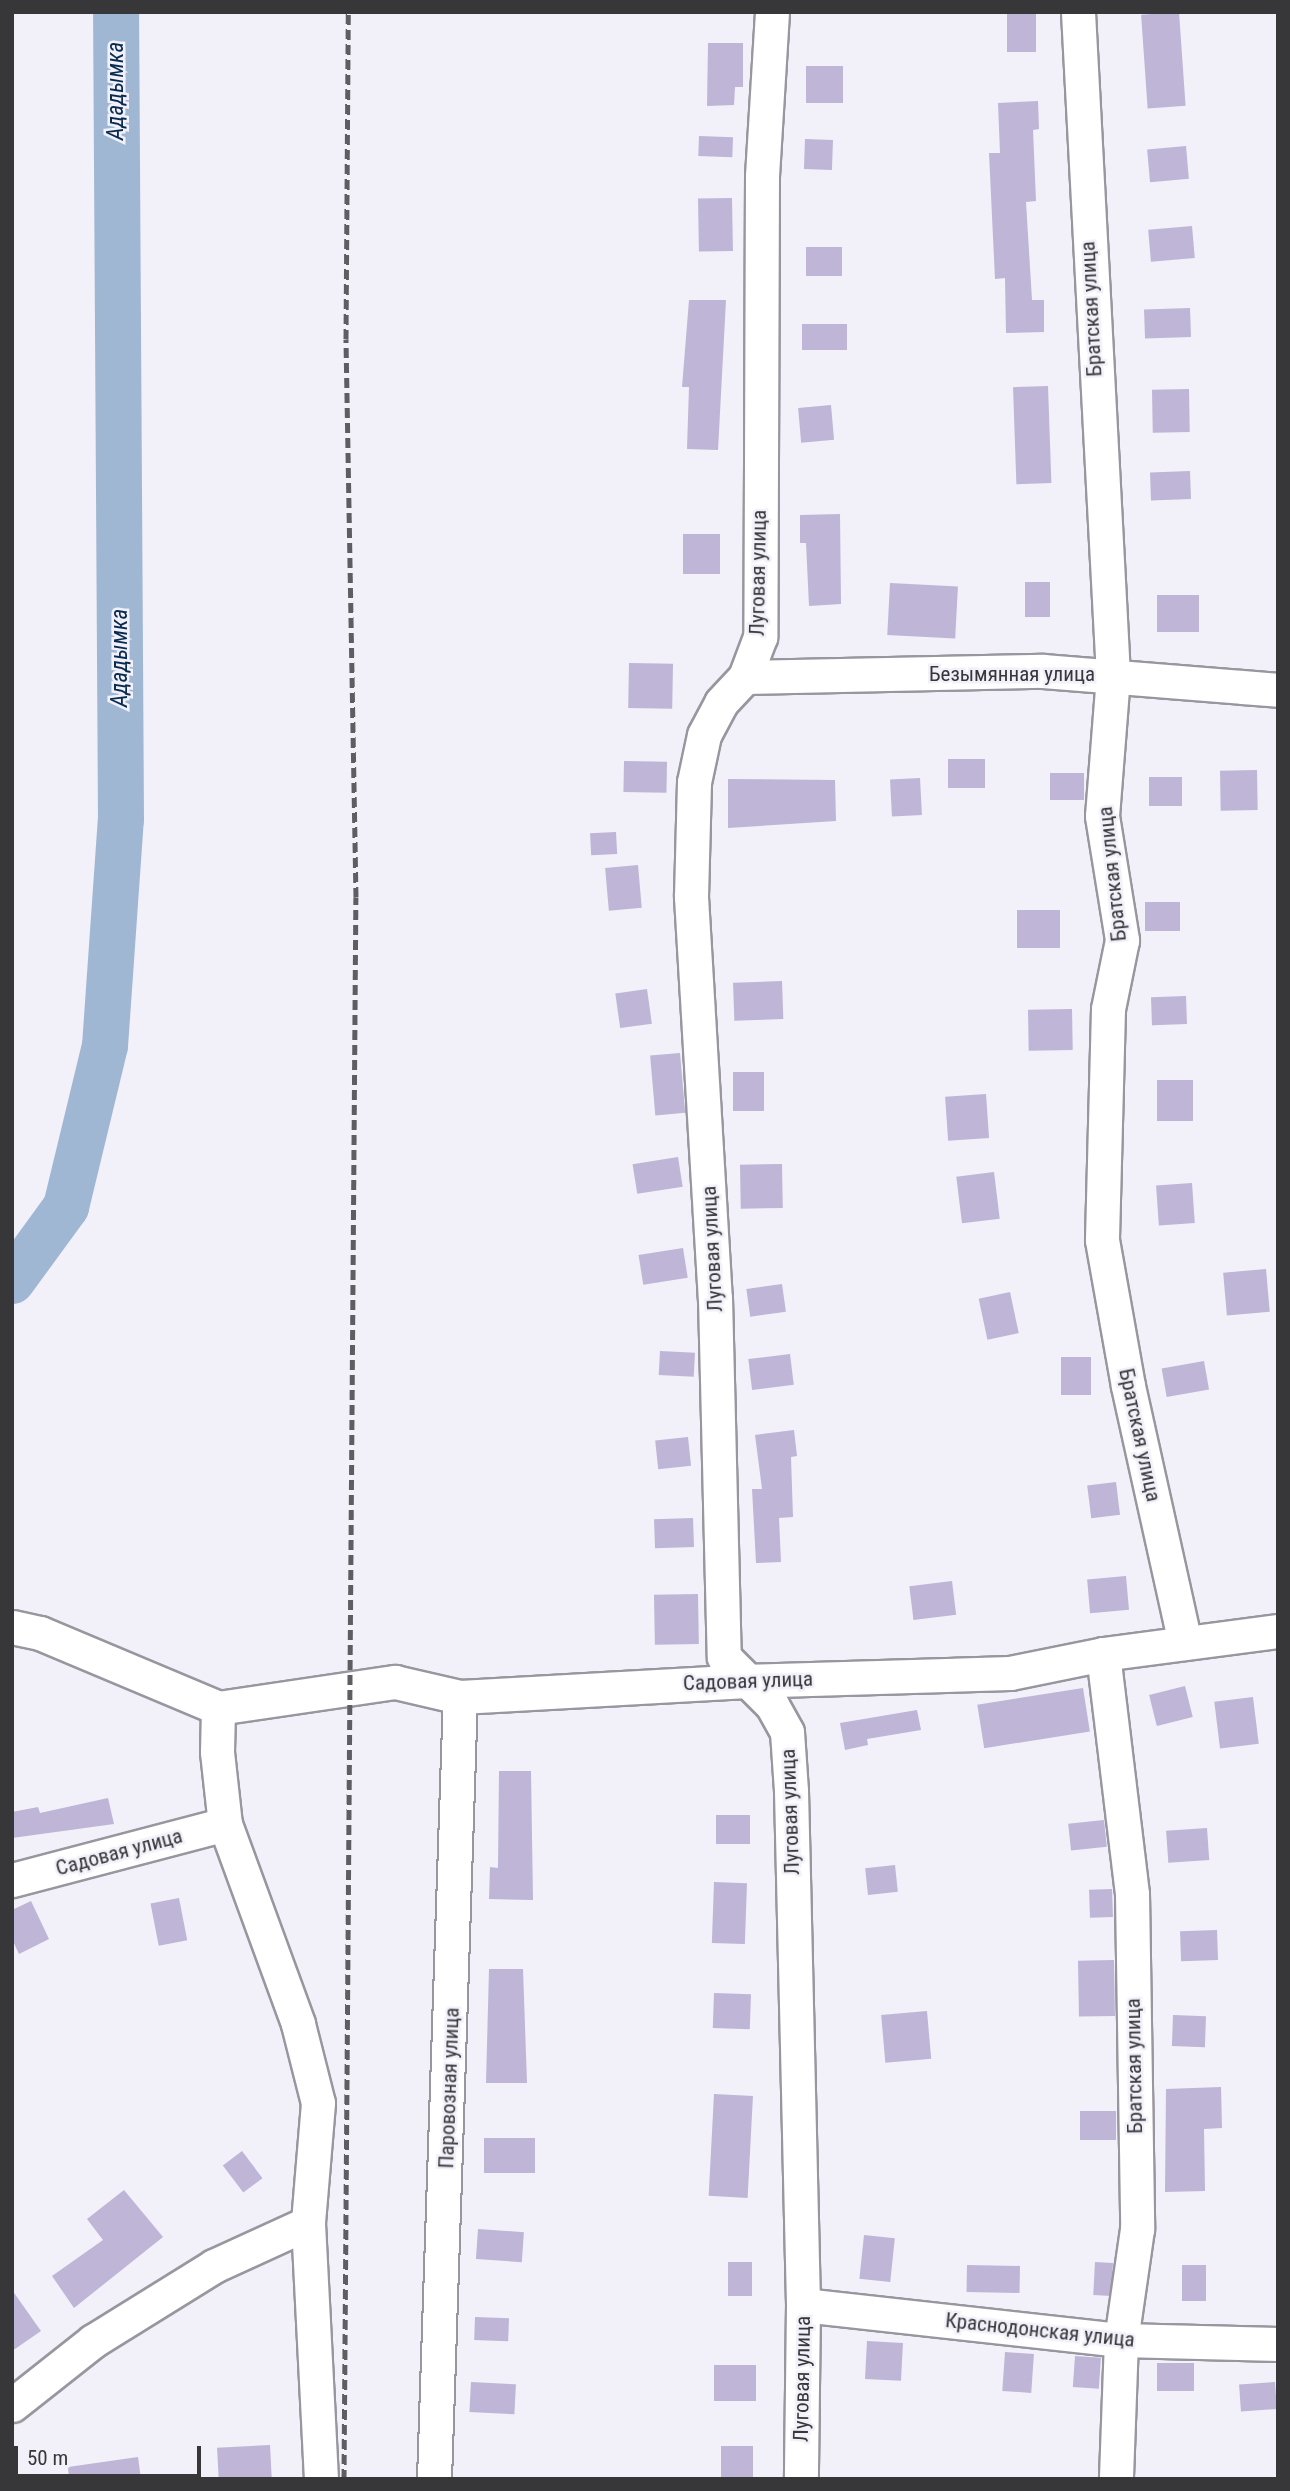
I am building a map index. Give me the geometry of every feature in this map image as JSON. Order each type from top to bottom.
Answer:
[{"type":"street","name":"Луговая улица","points":[[772,12],[762,176],[760,637],[745,677],[721,704],[704,735],[691,826],[715,1298],[724,1657],[743,1681],[772,1705],[787,1731],[803,2305],[801,2479]]},
{"type":"street","name":"Братская улица","points":[[1078,12],[1114,676],[1102,816],[1122,940],[1108,1009],[1102,1240],[1128,1386],[1185,1643]]},
{"type":"street","name":"Безымянная улица","points":[[745,677],[1043,671],[1278,690]]},
{"type":"street","points":[[12,1627],[40,1633],[218,1708],[217,1752],[225,1824],[298,2024],[318,2103],[308,2223],[321,2479]]},
{"type":"street","name":"Садовая улица","points":[[218,1708],[396,1682],[460,1697],[743,1681],[1010,1673],[1103,1654],[1278,1631]]},
{"type":"street","name":"Братская улица","points":[[1103,1654],[1132,1894],[1137,2229],[1121,2340],[1116,2479]]},
{"type":"street","name":"Паровозная улица","points":[[434,2479],[460,1697]]},
{"type":"street","name":"Садовая улица","points":[[12,1880],[225,1824]]},
{"type":"street","points":[[12,2405],[93,2341],[214,2266],[308,2223]]},
{"type":"street","name":"Краснодонская улица","points":[[803,2305],[1121,2340],[1278,2344]]},
{"type":"building","points":[[1007,12],[1036,12],[1036,52],[1007,52]]},
{"type":"building","points":[[1179,12],[1186,106],[1148,108],[1141,15]]},
{"type":"building","points":[[708,43],[743,43],[743,87],[735,87],[734,105],[707,106]]},
{"type":"building","points":[[806,66],[843,66],[843,103],[806,103]]},
{"type":"building","points":[[1038,101],[1039,129],[1033,130],[1036,201],[1026,202],[1032,300],[1044,300],[1044,332],[1006,333],[1005,278],[995,279],[989,153],[1000,153],[998,103]]},
{"type":"building","points":[[699,136],[733,137],[732,157],[698,156]]},
{"type":"building","points":[[805,139],[833,140],[832,170],[804,169]]},
{"type":"building","points":[[1186,146],[1189,179],[1150,182],[1147,149]]},
{"type":"building","points":[[732,198],[733,251],[699,252],[698,199]]},
{"type":"building","points":[[1192,226],[1195,258],[1151,262],[1148,230]]},
{"type":"building","points":[[806,247],[842,247],[842,276],[806,276]]},
{"type":"building","points":[[689,300],[726,300],[718,450],[687,449],[689,387],[682,387]]},
{"type":"building","points":[[1190,308],[1191,337],[1145,339],[1144,310]]},
{"type":"building","points":[[802,324],[847,324],[847,350],[802,350]]},
{"type":"building","points":[[1048,386],[1051,483],[1016,484],[1013,387]]},
{"type":"building","points":[[1189,389],[1190,432],[1153,433],[1152,390]]},
{"type":"building","points":[[831,405],[834,440],[801,443],[798,408]]},
{"type":"building","points":[[1190,471],[1191,499],[1151,500],[1150,472]]},
{"type":"building","points":[[840,514],[841,604],[809,606],[806,543],[800,543],[800,515]]},
{"type":"building","points":[[683,534],[720,534],[720,574],[683,574]]},
{"type":"building","points":[[1025,582],[1050,582],[1050,617],[1025,617]]},
{"type":"building","points":[[890,583],[958,587],[955,638],[887,635]]},
{"type":"building","points":[[1157,595],[1199,595],[1199,632],[1157,632]]},
{"type":"building","points":[[629,663],[673,664],[672,709],[628,708]]},
{"type":"building","points":[[948,759],[985,759],[985,788],[948,788]]},
{"type":"building","points":[[624,761],[667,762],[666,793],[623,792]]},
{"type":"building","points":[[1257,770],[1258,810],[1221,811],[1220,771]]},
{"type":"building","points":[[1050,773],[1084,773],[1084,800],[1050,800]]},
{"type":"building","points":[[1149,777],[1182,777],[1182,806],[1149,806]]},
{"type":"building","points":[[920,778],[922,815],[892,817],[890,780]]},
{"type":"building","points":[[728,779],[835,780],[836,821],[728,828]]},
{"type":"building","points":[[616,832],[617,854],[591,855],[590,833]]},
{"type":"building","points":[[638,865],[642,908],[609,911],[605,868]]},
{"type":"building","points":[[1145,902],[1180,902],[1180,931],[1145,931]]},
{"type":"building","points":[[1017,910],[1060,910],[1060,948],[1017,948]]},
{"type":"building","points":[[782,981],[783,1019],[734,1021],[733,983]]},
{"type":"building","points":[[647,989],[652,1024],[620,1028],[615,993]]},
{"type":"building","points":[[1186,996],[1187,1024],[1152,1025],[1151,997]]},
{"type":"building","points":[[1072,1009],[1073,1050],[1029,1051],[1028,1010]]},
{"type":"building","points":[[680,1053],[685,1113],[655,1115],[650,1056]]},
{"type":"building","points":[[733,1072],[764,1072],[764,1111],[733,1111]]},
{"type":"building","points":[[1157,1080],[1193,1080],[1193,1121],[1157,1121]]},
{"type":"building","points":[[986,1094],[989,1138],[948,1141],[945,1097]]},
{"type":"building","points":[[678,1157],[683,1187],[637,1194],[633,1164]]},
{"type":"building","points":[[782,1164],[783,1208],[741,1209],[740,1165]]},
{"type":"building","points":[[994,1172],[1000,1219],[962,1223],[956,1177]]},
{"type":"building","points":[[1192,1183],[1195,1223],[1159,1225],[1156,1186]]},
{"type":"building","points":[[683,1248],[688,1278],[643,1285],[639,1255]]},
{"type":"building","points":[[1266,1269],[1270,1312],[1227,1316],[1223,1273]]},
{"type":"building","points":[[782,1284],[786,1312],[750,1317],[746,1289]]},
{"type":"building","points":[[1010,1292],[1019,1333],[987,1340],[979,1299]]},
{"type":"building","points":[[660,1351],[695,1353],[694,1377],[659,1375]]},
{"type":"building","points":[[790,1354],[794,1385],[752,1390],[748,1359]]},
{"type":"building","points":[[1061,1357],[1091,1357],[1091,1395],[1061,1395]]},
{"type":"building","points":[[1204,1361],[1209,1390],[1167,1397],[1162,1368]]},
{"type":"building","points":[[794,1430],[797,1456],[791,1457],[793,1517],[779,1518],[781,1562],[756,1563],[752,1489],[762,1489],[755,1435]]},
{"type":"building","points":[[688,1437],[691,1466],[658,1469],[655,1440]]},
{"type":"building","points":[[1116,1482],[1120,1515],[1091,1518],[1087,1486]]},
{"type":"building","points":[[693,1518],[694,1547],[655,1548],[654,1519]]},
{"type":"building","points":[[1126,1576],[1129,1610],[1090,1613],[1087,1579]]},
{"type":"building","points":[[952,1581],[956,1615],[913,1620],[909,1586]]},
{"type":"building","points":[[698,1594],[699,1644],[655,1645],[654,1595]]},
{"type":"building","points":[[1185,1686],[1193,1717],[1157,1726],[1149,1695]]},
{"type":"building","points":[[1083,1688],[1090,1731],[984,1748],[977,1705]]},
{"type":"building","points":[[1253,1697],[1259,1744],[1220,1748],[1214,1702]]},
{"type":"building","points":[[917,1710],[921,1730],[867,1739],[868,1745],[845,1750],[840,1723]]},
{"type":"building","points":[[499,1771],[531,1771],[533,1900],[489,1899],[490,1867],[498,1868]]},
{"type":"building","points":[[108,1798],[114,1824],[12,1838],[12,1812],[38,1807],[40,1813]]},
{"type":"building","points":[[716,1815],[750,1815],[750,1844],[716,1844]]},
{"type":"building","points":[[1104,1820],[1107,1847],[1071,1851],[1068,1824]]},
{"type":"building","points":[[1207,1828],[1209,1860],[1168,1863],[1166,1831]]},
{"type":"building","points":[[895,1865],[898,1892],[868,1895],[865,1868]]},
{"type":"building","points":[[714,1882],[747,1883],[745,1944],[712,1943]]},
{"type":"building","points":[[1112,1889],[1113,1917],[1090,1918],[1089,1890]]},
{"type":"building","points":[[179,1898],[187,1940],[159,1946],[151,1904]]},
{"type":"building","points":[[31,1901],[49,1939],[19,1954],[12,1939],[12,1910]]},
{"type":"building","points":[[1217,1930],[1218,1960],[1181,1961],[1180,1931]]},
{"type":"building","points":[[1114,1960],[1115,2016],[1079,2017],[1078,1961]]},
{"type":"building","points":[[489,1969],[523,1969],[527,2083],[486,2083]]},
{"type":"building","points":[[714,1993],[751,1994],[750,2029],[713,2028]]},
{"type":"building","points":[[927,2011],[931,2059],[885,2063],[881,2015]]},
{"type":"building","points":[[1173,2015],[1206,2016],[1205,2047],[1172,2046]]},
{"type":"building","points":[[1221,2087],[1222,2128],[1204,2129],[1205,2191],[1165,2192],[1166,2089]]},
{"type":"building","points":[[714,2094],[753,2096],[748,2198],[709,2196]]},
{"type":"building","points":[[1080,2111],[1116,2111],[1116,2140],[1080,2140]]},
{"type":"building","points":[[484,2138],[535,2138],[535,2173],[484,2173]]},
{"type":"building","points":[[242,2151],[262,2178],[243,2193],[223,2165]]},
{"type":"building","points":[[124,2190],[163,2237],[74,2308],[52,2276],[103,2240],[87,2219]]},
{"type":"building","points":[[478,2229],[524,2232],[522,2262],[476,2259]]},
{"type":"building","points":[[864,2235],[895,2238],[890,2282],[859,2279]]},
{"type":"building","points":[[728,2262],[752,2262],[752,2296],[728,2296]]},
{"type":"building","points":[[1095,2262],[1113,2263],[1111,2296],[1093,2295]]},
{"type":"building","points":[[967,2265],[1020,2266],[1020,2293],[967,2292]]},
{"type":"building","points":[[1182,2265],[1206,2265],[1206,2301],[1182,2301]]},
{"type":"building","points":[[12,2290],[41,2331],[12,2351]]},
{"type":"building","points":[[475,2317],[509,2318],[508,2341],[474,2340]]},
{"type":"building","points":[[867,2341],[903,2343],[901,2381],[865,2379]]},
{"type":"building","points":[[1005,2352],[1034,2354],[1031,2393],[1002,2391]]},
{"type":"building","points":[[1075,2356],[1101,2358],[1099,2389],[1073,2387]]},
{"type":"building","points":[[1157,2363],[1194,2363],[1194,2391],[1157,2391]]},
{"type":"building","points":[[714,2365],[756,2365],[756,2401],[714,2401]]},
{"type":"building","points":[[471,2382],[516,2384],[514,2414],[469,2412]]},
{"type":"building","points":[[1275,2382],[1277,2409],[1241,2411],[1239,2385]]},
{"type":"building","points":[[270,2445],[272,2479],[219,2479],[217,2448]]},
{"type":"building","points":[[721,2446],[753,2446],[753,2479],[721,2479]]},
{"type":"building","points":[[138,2457],[141,2479],[69,2479],[68,2467]]},
{"type":"waterway","name":"Ададымка","points":[[12,1281],[66,1207],[105,1046],[121,820],[116,12]]},
{"type":"railway","points":[[344,2479],[356,897],[346,339],[348,12]]}]
